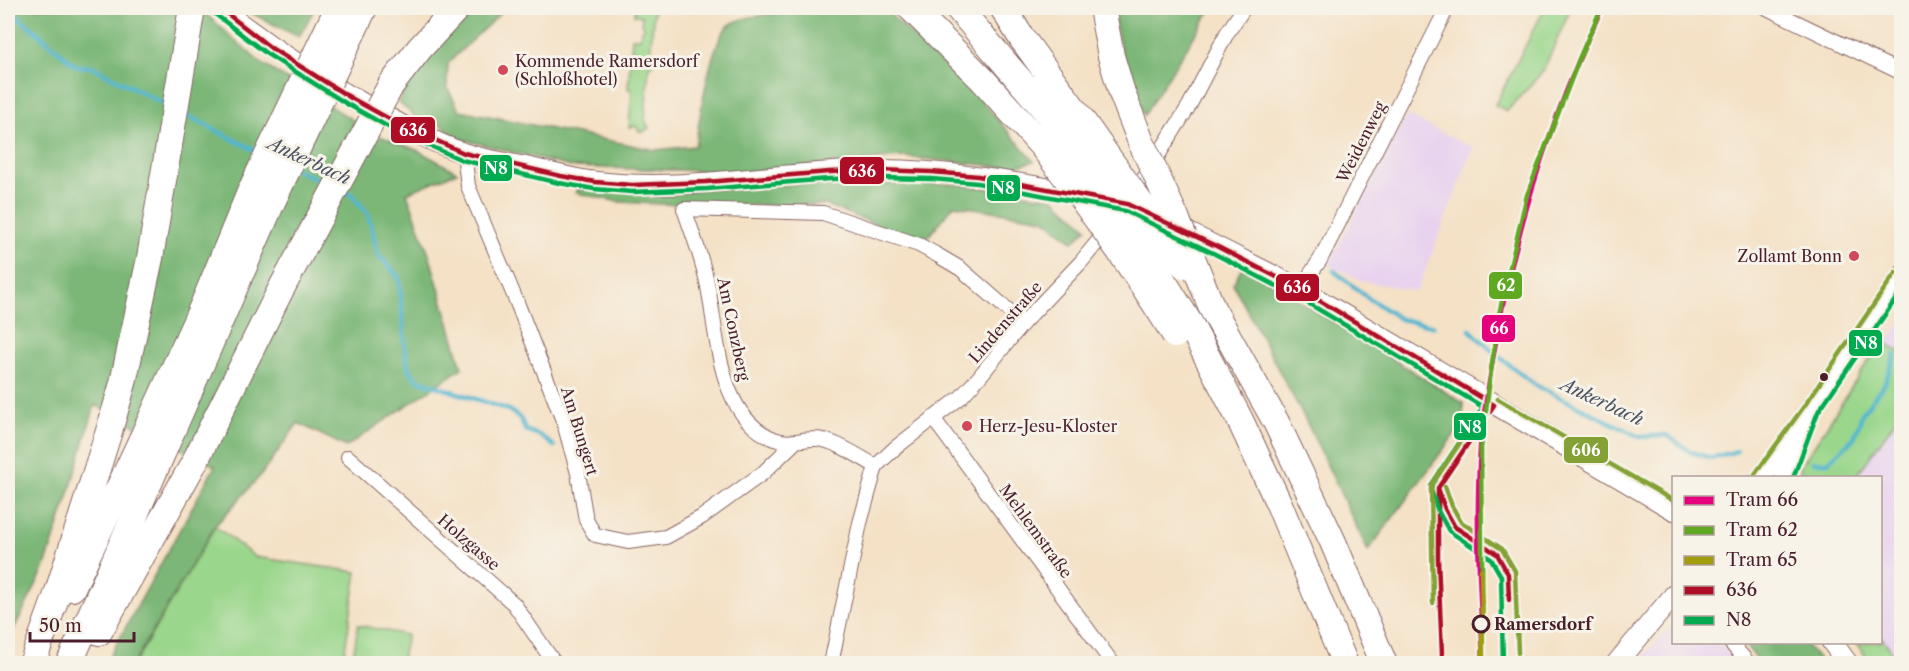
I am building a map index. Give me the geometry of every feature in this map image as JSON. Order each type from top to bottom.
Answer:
[{"type":"highway","points":[[34,663],[123,383],[150,258],[192,8]]},
{"type":"highway","points":[[69,663],[153,444],[202,308],[251,190],[338,8]]},
{"type":"highway","points":[[34,663],[102,528],[153,444],[364,8]]},
{"type":"highway","points":[[81,663],[195,463],[280,291],[391,85],[456,8]]},
{"type":"highway","points":[[911,8],[999,97],[1043,147],[1143,283],[1183,330]]},
{"type":"highway","points":[[958,8],[1124,178],[1212,308],[1276,422],[1333,542],[1384,663]]},
{"type":"highway","points":[[986,8],[1046,72]]},
{"type":"highway","points":[[1003,8],[1046,72],[1072,125],[1183,330],[1309,574],[1345,663]]},
{"type":"highway","points":[[1102,8],[1111,56],[1122,93],[1212,308]]},
{"type":"street","points":[[220,8],[271,48],[351,98],[395,122],[464,153],[595,182],[632,185],[706,182],[829,172],[881,170],[932,172],[978,176],[1127,204],[1300,289],[1428,367],[1672,509]]},
{"type":"street","name":"Lindenstraße","points":[[876,466],[895,448],[961,397],[1023,323],[1081,262],[1127,204],[1189,106],[1227,33],[1244,8]]},
{"type":"street","name":"Weidenweg","points":[[1300,289],[1320,260],[1447,8]]},
{"type":"street","points":[[1767,8],[1902,73]]},
{"type":"street","name":"Am Bungert","points":[[464,153],[468,186],[564,423],[578,473],[586,520],[595,535],[628,542],[666,537],[702,517],[754,479],[794,443]]},
{"type":"street","name":"Am Conzberg","points":[[876,466],[832,443],[815,438],[794,443],[775,439],[755,428],[741,413],[733,399],[718,349],[702,261],[684,209],[823,213],[919,245],[962,269],[1023,323]]},
{"type":"street","points":[[1762,476],[1902,276]]},
{"type":"street","points":[[1785,476],[1810,409]]},
{"type":"street","name":"Mehlemstraße","points":[[933,418],[1113,663]]},
{"type":"street","name":"Holzgasse","points":[[348,457],[514,604],[555,663]]},
{"type":"street","points":[[831,663],[860,523],[876,466]]},
{"type":"street","points":[[1616,663],[1640,638],[1672,598]]},
{"type":"street","points":[[1640,638],[1672,612]]},
{"type":"street","points":[[1732,644],[1749,663]]},
{"type":"shaded area","points":[[1407,115],[1473,148],[1417,291],[1363,281],[1328,265]]},
{"type":"shaded area","points":[[1901,322],[1901,353],[1887,343]]},
{"type":"shaded area","points":[[1901,412],[1901,663],[1882,638],[1882,476],[1857,476]]},
{"type":"shaded area","points":[[1672,626],[1672,644],[1721,644],[1738,663],[1637,663]]},
{"type":"green space","points":[[8,8],[199,8],[262,64],[377,135],[417,150],[457,172],[407,193],[429,254],[462,368],[346,447],[298,423],[261,475],[215,526],[134,663],[106,663],[215,466],[95,405],[44,569],[8,641]]},
{"type":"green space","points":[[241,8],[315,8],[299,37]]},
{"type":"green space","points":[[468,8],[506,8],[448,63],[447,87],[459,110],[655,150],[695,146],[712,61],[717,45],[731,24],[752,17],[790,13],[790,8],[883,8],[980,99],[1034,161],[1008,168],[902,157],[743,172],[571,167],[457,138],[442,125],[417,118],[398,102],[421,62]]},
{"type":"green space","points":[[635,8],[654,8],[650,58],[653,59],[653,65],[649,65],[645,120],[649,128],[643,132],[639,131],[636,126],[629,127],[632,90],[628,89],[632,38],[640,38],[644,27],[642,16],[634,15]]},
{"type":"green space","points":[[1112,8],[1212,8],[1144,115],[1125,71]]},
{"type":"green space","points":[[1545,8],[1571,8],[1543,71],[1507,111],[1495,105]]},
{"type":"green space","points":[[801,184],[955,184],[1054,198],[1087,228],[1073,242],[1044,219],[954,205],[924,242],[825,205],[683,205],[620,202],[576,193],[578,189],[686,190]]},
{"type":"green space","points":[[1243,266],[1463,403],[1463,423],[1368,551],[1307,423],[1233,284]]},
{"type":"green space","points":[[1882,340],[1901,353],[1901,412],[1857,476],[1799,476],[1801,466]]},
{"type":"green space","points":[[215,526],[255,557],[357,572],[343,663],[134,664]]},
{"type":"green space","points":[[358,625],[407,635],[401,663],[352,663]]},
{"type":"green space","points":[[1882,638],[1901,663],[1871,663],[1857,644],[1882,644]]},
{"type":"green space","points":[[1744,644],[1805,644],[1822,663],[1761,663]]},
{"type":"waterway","name":"Ankerbach","points":[[15,8],[15,14],[76,66],[93,67],[166,105]]},
{"type":"waterway","name":"Ankerbach","points":[[182,113],[260,153]]},
{"type":"waterway","name":"Ankerbach","points":[[297,170],[328,184]]},
{"type":"waterway","name":"Ankerbach","points":[[344,191],[352,195],[368,214],[378,254],[399,278],[409,370],[418,380],[509,410],[521,419],[525,430],[539,435],[554,446]]},
{"type":"waterway","name":"Ankerbach","points":[[1334,271],[1400,319],[1433,326]]},
{"type":"waterway","name":"Ankerbach","points":[[1470,330],[1535,385],[1640,437],[1666,435],[1691,452],[1711,458],[1737,451]]},
{"type":"waterway","name":"Ankerbach","points":[[1813,462],[1828,462],[1854,438],[1863,412],[1885,383],[1895,355]]},
{"type":"tram line","name":"66","points":[[1483,664],[1478,557],[1479,476],[1484,415],[1501,313],[1522,224],[1549,136],[1602,8]]},
{"type":"tram line","name":"62","points":[[1483,664],[1481,448],[1498,318],[1527,195],[1579,59],[1600,11]]},
{"type":"tram line","name":"65","points":[[1481,570],[1483,664]]},
{"type":"transit line","name":"636","points":[[220,8],[271,48],[351,98],[395,122],[464,153],[561,176],[632,185],[706,182],[829,172],[881,170],[932,172],[978,176],[1127,204],[1300,289],[1494,405]]},
{"type":"transit line","name":"N8","points":[[215,14],[267,54],[347,104],[392,129],[462,160],[559,183],[632,192],[707,189],[829,179],[932,179],[977,183],[1125,211],[1215,254],[1296,296],[1483,407],[1432,484],[1431,490],[1438,511],[1449,531],[1491,559],[1501,576],[1503,664]]},
{"type":"transit line","name":"606","points":[[1755,474],[1896,272]]},
{"type":"transit line","name":"N8","points":[[1794,476],[1818,412],[1902,290]]},
{"type":"transit line","name":"606","points":[[1498,399],[1672,500]]},
{"type":"transit line","name":"606","points":[[1433,603],[1431,486],[1488,401]]},
{"type":"transit line","name":"636","points":[[1442,655],[1438,488],[1494,405]]},
{"type":"transit line","name":"606","points":[[1445,486],[1461,522],[1502,549],[1515,571],[1518,653]]},
{"type":"transit line","name":"636","points":[[1438,488],[1445,509],[1455,527],[1497,554],[1508,574],[1509,600]]},
{"type":"place","name":"Kommende Ramersdorf (Schloßhotel)","points":[[503,70]]},
{"type":"place","name":"Zollamt Bonn","points":[[1854,256]]},
{"type":"place","name":"Herz-Jesu-Kloster","points":[[967,426]]},
{"type":"place","name":"Ramersdorf","points":[[1481,624]]}]
